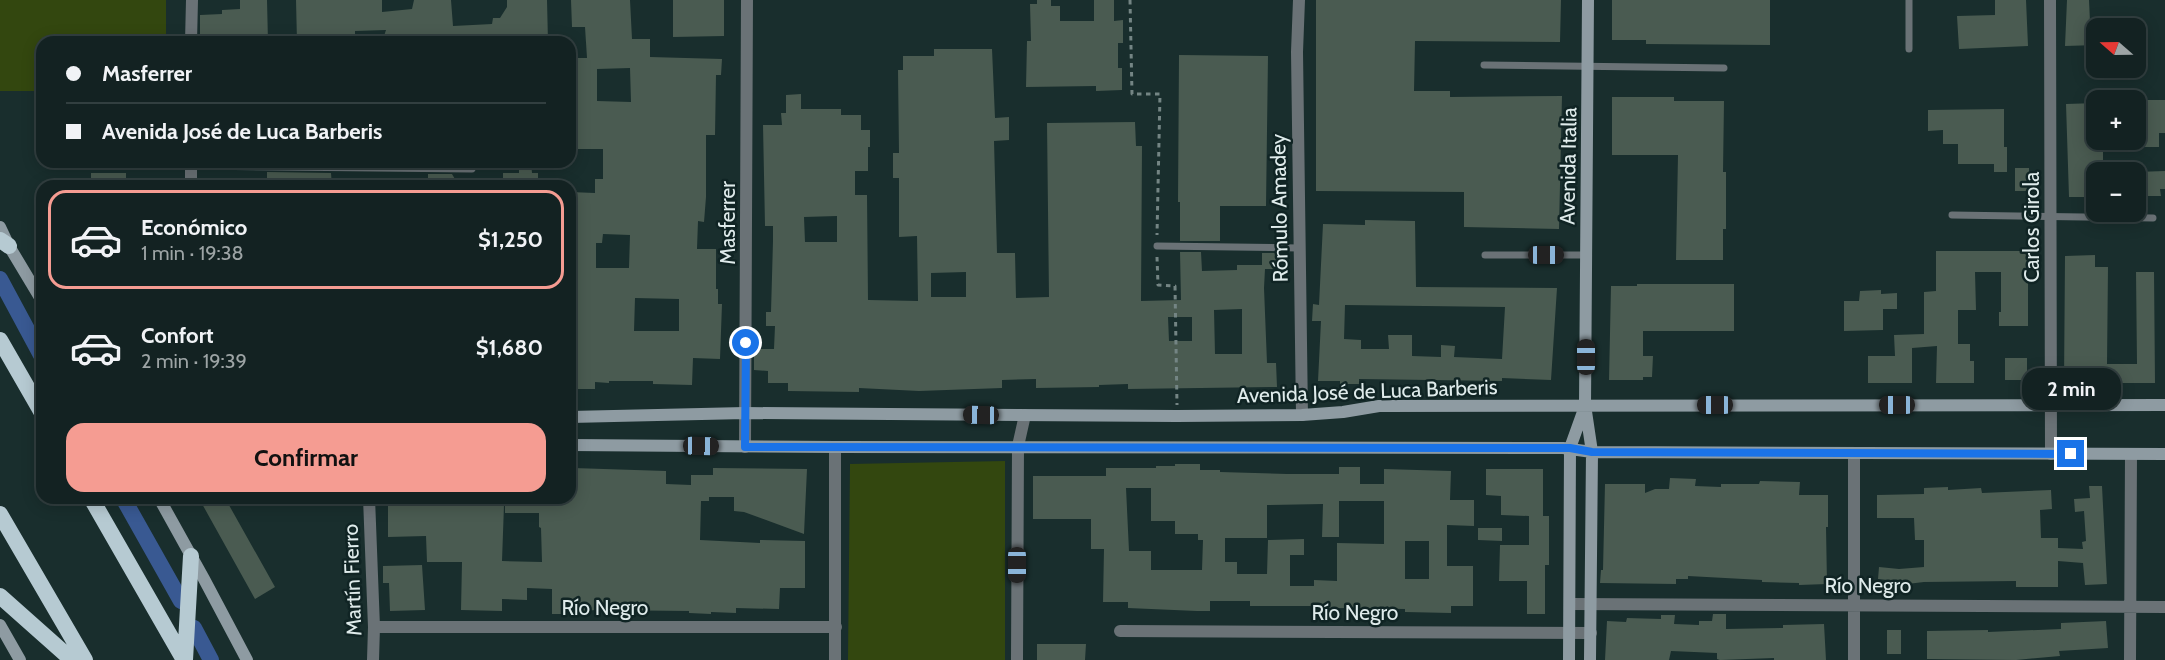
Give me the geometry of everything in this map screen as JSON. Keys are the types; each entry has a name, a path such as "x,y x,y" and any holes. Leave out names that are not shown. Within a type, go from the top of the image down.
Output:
{"highway":[{"path":"0,340 36,403"},
{"path":"94,504 185,660"},
{"path":"0,514 85,660"},
{"path":"185,660 191,556"},
{"path":"0,596 72,660"}],"main road":[{"name":"Avenida Italia","path":"1588,0 1586,405 1592,452 1590,660"},
{"path":"0,227 4,243 36,292"},
{"name":"Avenida Italia","path":"1569,660 1570,448 1586,405"},
{"name":"Avenida José de Luca Barberis","path":"576,417 745,413 1302,415 1379,406 2165,405"},
{"path":"576,445 1570,448 1592,452 2165,454"},
{"path":"162,504 247,660"},
{"path":"0,625 20,660"}],"street":[{"path":"192,0 192,36"},
{"name":"Masferrer","path":"745,447 747,0"},
{"name":"Rómulo Amadey","path":"1299,0 1297,52 1302,415"},
{"name":"Carlos Girola","path":"2050,0 2051,454"},
{"path":"1017,660 1018,446 1024,415"},
{"path":"835,447 835,660"},
{"path":"1854,453 1854,660"},
{"path":"2130,660 2131,454"},
{"name":"Martín Fierro","path":"369,504 373,660"},
{"name":"Río Negro","path":"1570,604 2165,607"},
{"name":"Río Negro","path":"374,627 836,627"},
{"name":"Río Negro","path":"1120,631 1591,633"}],"lane":[{"path":"1909,0 1910,49"},
{"path":"1484,65 1724,69"},
{"path":"416,168 472,169"},
{"path":"1952,215 2153,219"},
{"path":"1157,246 1299,248"},
{"path":"1485,255 1586,255"}],"path":[{"path":"1130,0 1132,94 1160,94 1158,285 1175,286 1177,416"}],"green space":[{"path":"0,0 166,0 166,36 36,36 36,91 0,91"},
{"path":"1005,461 1005,660 848,660 850,464"}],"building":[{"path":"240,0 267,0 268,36 200,36 200,15 222,14 222,10 240,9"},
{"path":"296,0 382,0 382,12 412,9 414,0 451,0 453,26 492,24 493,18 500,18 507,7 507,0 547,0 548,36 384,36 386,30 355,31 355,36 297,36"},
{"path":"571,0 630,0 632,39 650,39 650,57 722,59 721,75 716,75 715,135 706,135 706,197 704,222 698,221 697,249 716,249 716,289 718,289 718,304 722,304 720,359 693,358 692,385 653,384 653,381 609,381 609,383 595,382 595,389 576,389 576,192 595,193 595,179 603,179 603,149 576,149 576,58 587,58 585,27 572,27","holes":["630,68 631,102 597,101 597,69","603,234 630,235 629,268 596,268 596,243 602,243","635,298 679,299 679,331 634,331"]},
{"path":"673,0 724,0 724,36 673,37"},
{"path":"1037,0 1051,0 1051,6 1060,6 1060,21 1094,21 1094,0 1114,0 1114,21 1123,20 1123,43 1118,43 1118,68 1122,68 1122,90 1096,91 1096,86 1026,87 1027,41 1031,41 1030,4 1037,4"},
{"path":"1316,0 1561,0 1560,42 1415,41 1414,91 1450,91 1450,97 1562,96 1559,229 1464,227 1464,192 1316,191"},
{"path":"1612,0 1770,0 1770,45 1646,44 1646,40 1612,40"},
{"path":"1995,0 2026,0 2028,46 1959,49 1957,16 1995,15"},
{"path":"2067,0 2089,0 2090,18 2086,18 2086,45 2065,46"},
{"path":"934,49 992,49 995,118 1009,117 1009,140 994,141 997,253 1015,253 1016,298 1049,297 1047,123 1135,122 1136,146 1142,146 1141,301 1181,300 1180,252 1201,252 1202,271 1237,270 1237,265 1262,265 1262,253 1276,253 1276,269 1265,269 1264,288 1267,363 1276,363 1277,387 1128,389 1128,384 1036,388 1036,379 1002,380 1002,388 919,391 859,388 859,392 788,391 788,383 768,383 768,371 754,370 754,349 774,349 775,326 766,326 766,312 771,312 773,226 765,226 763,125 782,125 781,113 786,113 786,95 801,94 801,109 841,109 841,115 861,115 861,130 870,130 870,147 868,147 868,171 855,171 855,195 867,195 868,300 918,301 917,236 899,237 899,178 893,178 893,153 899,153 898,70 903,70 903,56 934,56","holes":["837,216 837,242 805,242 804,217","966,272 966,297 931,297 931,273","1242,309 1242,354 1215,354 1214,310","1168,317 1192,317 1192,341 1169,341"]},
{"path":"1179,55 1268,56 1266,206 1220,206 1220,241 1180,241"},
{"path":"1612,97 1674,97 1674,101 1724,101 1723,172 1726,172 1726,229 1723,229 1723,260 1676,260 1678,155 1612,155"},
{"path":"2146,100 2165,100 2165,133 2159,133 2159,147 2146,147"},
{"path":"2086,103 2086,150 2103,150 2103,162 2086,162 2086,197 2069,197 2066,104"},
{"path":"2004,109 2004,147 2007,147 2007,172 1994,172 1994,164 1958,164 1958,144 1943,144 1943,130 1928,131 1928,110"},
{"path":"519,168 532,168 532,173 538,173 538,180 503,180 503,173 519,173"},
{"path":"2015,168 2029,168 2029,191 2015,191"},
{"path":"2165,171 2165,189 2160,189 2161,196 2146,196 2146,172"},
{"path":"267,172 331,173 332,180 267,180"},
{"path":"91,173 126,173 126,180 91,180"},
{"path":"428,174 452,174 456,180 428,180"},
{"path":"1365,220 1415,221 1416,287 1557,288 1551,380 1359,379 1359,384 1318,381 1321,321 1312,321 1313,304 1319,305 1323,224 1365,225","holes":["1345,305 1505,307 1502,359 1454,357 1455,346 1441,345 1441,357 1412,356 1412,335 1388,335 1389,349 1361,349 1361,340 1344,339"]},
{"path":"1936,251 2028,251 2028,326 1999,326 2001,272 1975,272 1976,310 1958,310 1958,344 1970,344 1970,361 1974,361 1974,383 1936,383 1937,346 1912,348 1912,383 1868,383 1868,356 1895,356 1894,335 1924,334 1924,292 1936,291"},
{"path":"2095,255 2095,267 2108,267 2107,364 2137,364 2136,272 2154,272 2155,383 2064,383 2065,256"},
{"path":"1637,284 1734,284 1734,331 1643,331 1643,356 1653,356 1652,377 1643,377 1643,380 1609,380 1611,286 1637,286"},
{"path":"1881,290 1881,294 1897,293 1897,309 1883,309 1883,330 1844,331 1844,301 1859,301 1860,291"},
{"path":"2005,358 2027,358 2027,380 2005,380"},
{"path":"1175,464 1200,464 1200,470 1287,474 1339,474 1339,467 1360,467 1360,484 1384,484 1384,469 1451,471 1450,500 1474,500 1474,526 1447,525 1447,566 1473,566 1473,606 1451,606 1451,613 1405,612 1405,609 1336,608 1336,612 1314,612 1314,606 1250,606 1250,601 1210,601 1210,611 1197,611 1128,608 1128,602 1103,602 1104,549 1091,549 1091,519 1033,519 1033,476 1106,476 1106,468 1175,466","holes":["1126,488 1151,488 1151,521 1175,521 1175,534 1198,534 1198,540 1203,540 1202,570 1151,570 1151,551 1129,551","1339,501 1384,501 1384,544 1337,543 1337,581 1314,580 1314,586 1290,586 1290,555 1304,555 1304,539 1268,540 1267,574 1237,574 1237,562 1225,562 1225,538 1267,538 1267,505 1323,504 1322,537 1339,537","1405,541 1429,541 1429,579 1405,579"]},
{"path":"576,468 666,471 666,484 691,485 691,475 713,475 713,468 807,469 804,534 744,512 734,511 734,497 709,497 709,501 701,501 700,540 760,543 760,540 805,541 805,588 780,588 779,609 736,608 736,613 596,610 583,611 583,614 552,614 552,589 527,588 527,600 502,599 502,611 461,610 462,562 427,562 426,536 388,537 388,504 504,505 502,561 542,562 539,513 505,513 505,504 576,504"},
{"path":"1486,469 1543,469 1543,516 1549,516 1549,565 1545,565 1545,614 1527,614 1527,581 1499,581 1500,545 1529,545 1529,516 1501,515 1501,496 1486,495"},
{"path":"1670,478 1696,479 1695,486 1721,487 1721,484 1759,484 1760,481 1800,482 1799,495 1828,495 1827,584 1799,585 1799,583 1762,582 1762,580 1688,576 1688,579 1676,579 1676,584 1600,583 1601,570 1603,570 1605,484 1645,484 1645,493 1655,489 1669,489"},
{"path":"2089,486 2102,486 2107,584 2085,585 2083,563 2058,561 2058,587 2016,587 2016,581 1907,584 1906,582 1878,579 1879,567 1899,569 1924,567 1924,540 1915,540 1914,518 1877,518 1877,495 1924,494 1924,488 1948,487 1948,490 1981,488 1982,493 2051,490 2052,509 2040,510 2041,538 2058,538 2058,548 2083,549 2082,542 2086,541 2084,511 2075,512 2074,499 2090,498"},
{"path":"202,504 228,504 275,587 255,599"},
{"path":"1478,528 1502,528 1502,541 1478,540"},
{"path":"422,565 425,610 390,611 389,583 383,583 383,566"},
{"path":"1713,614 1726,614 1726,629 1783,628 1783,625 1824,624 1826,660 1774,660 1774,658 1720,660 1717,659 1717,653 1671,651 1669,660 1605,660 1607,621 1626,622 1627,618 1661,619 1661,615 1675,615 1674,624 1699,625 1699,621 1712,621"},
{"path":"2106,621 2108,648 2059,651 2060,656 2016,660 1927,659 1927,631 1988,630 1988,632 2061,629 2061,623"},
{"path":"1887,630 1901,630 1901,654 1887,654"},
{"path":"1037,644 1086,644 1085,660 1037,660"}],"waterway":[{"path":"0,279 36,346"},
{"path":"126,504 181,601"},
{"path":"194,628 211,660"}],"route":[{"path":"746,343 745,447 1570,448 1592,452 2071,454"}]}
